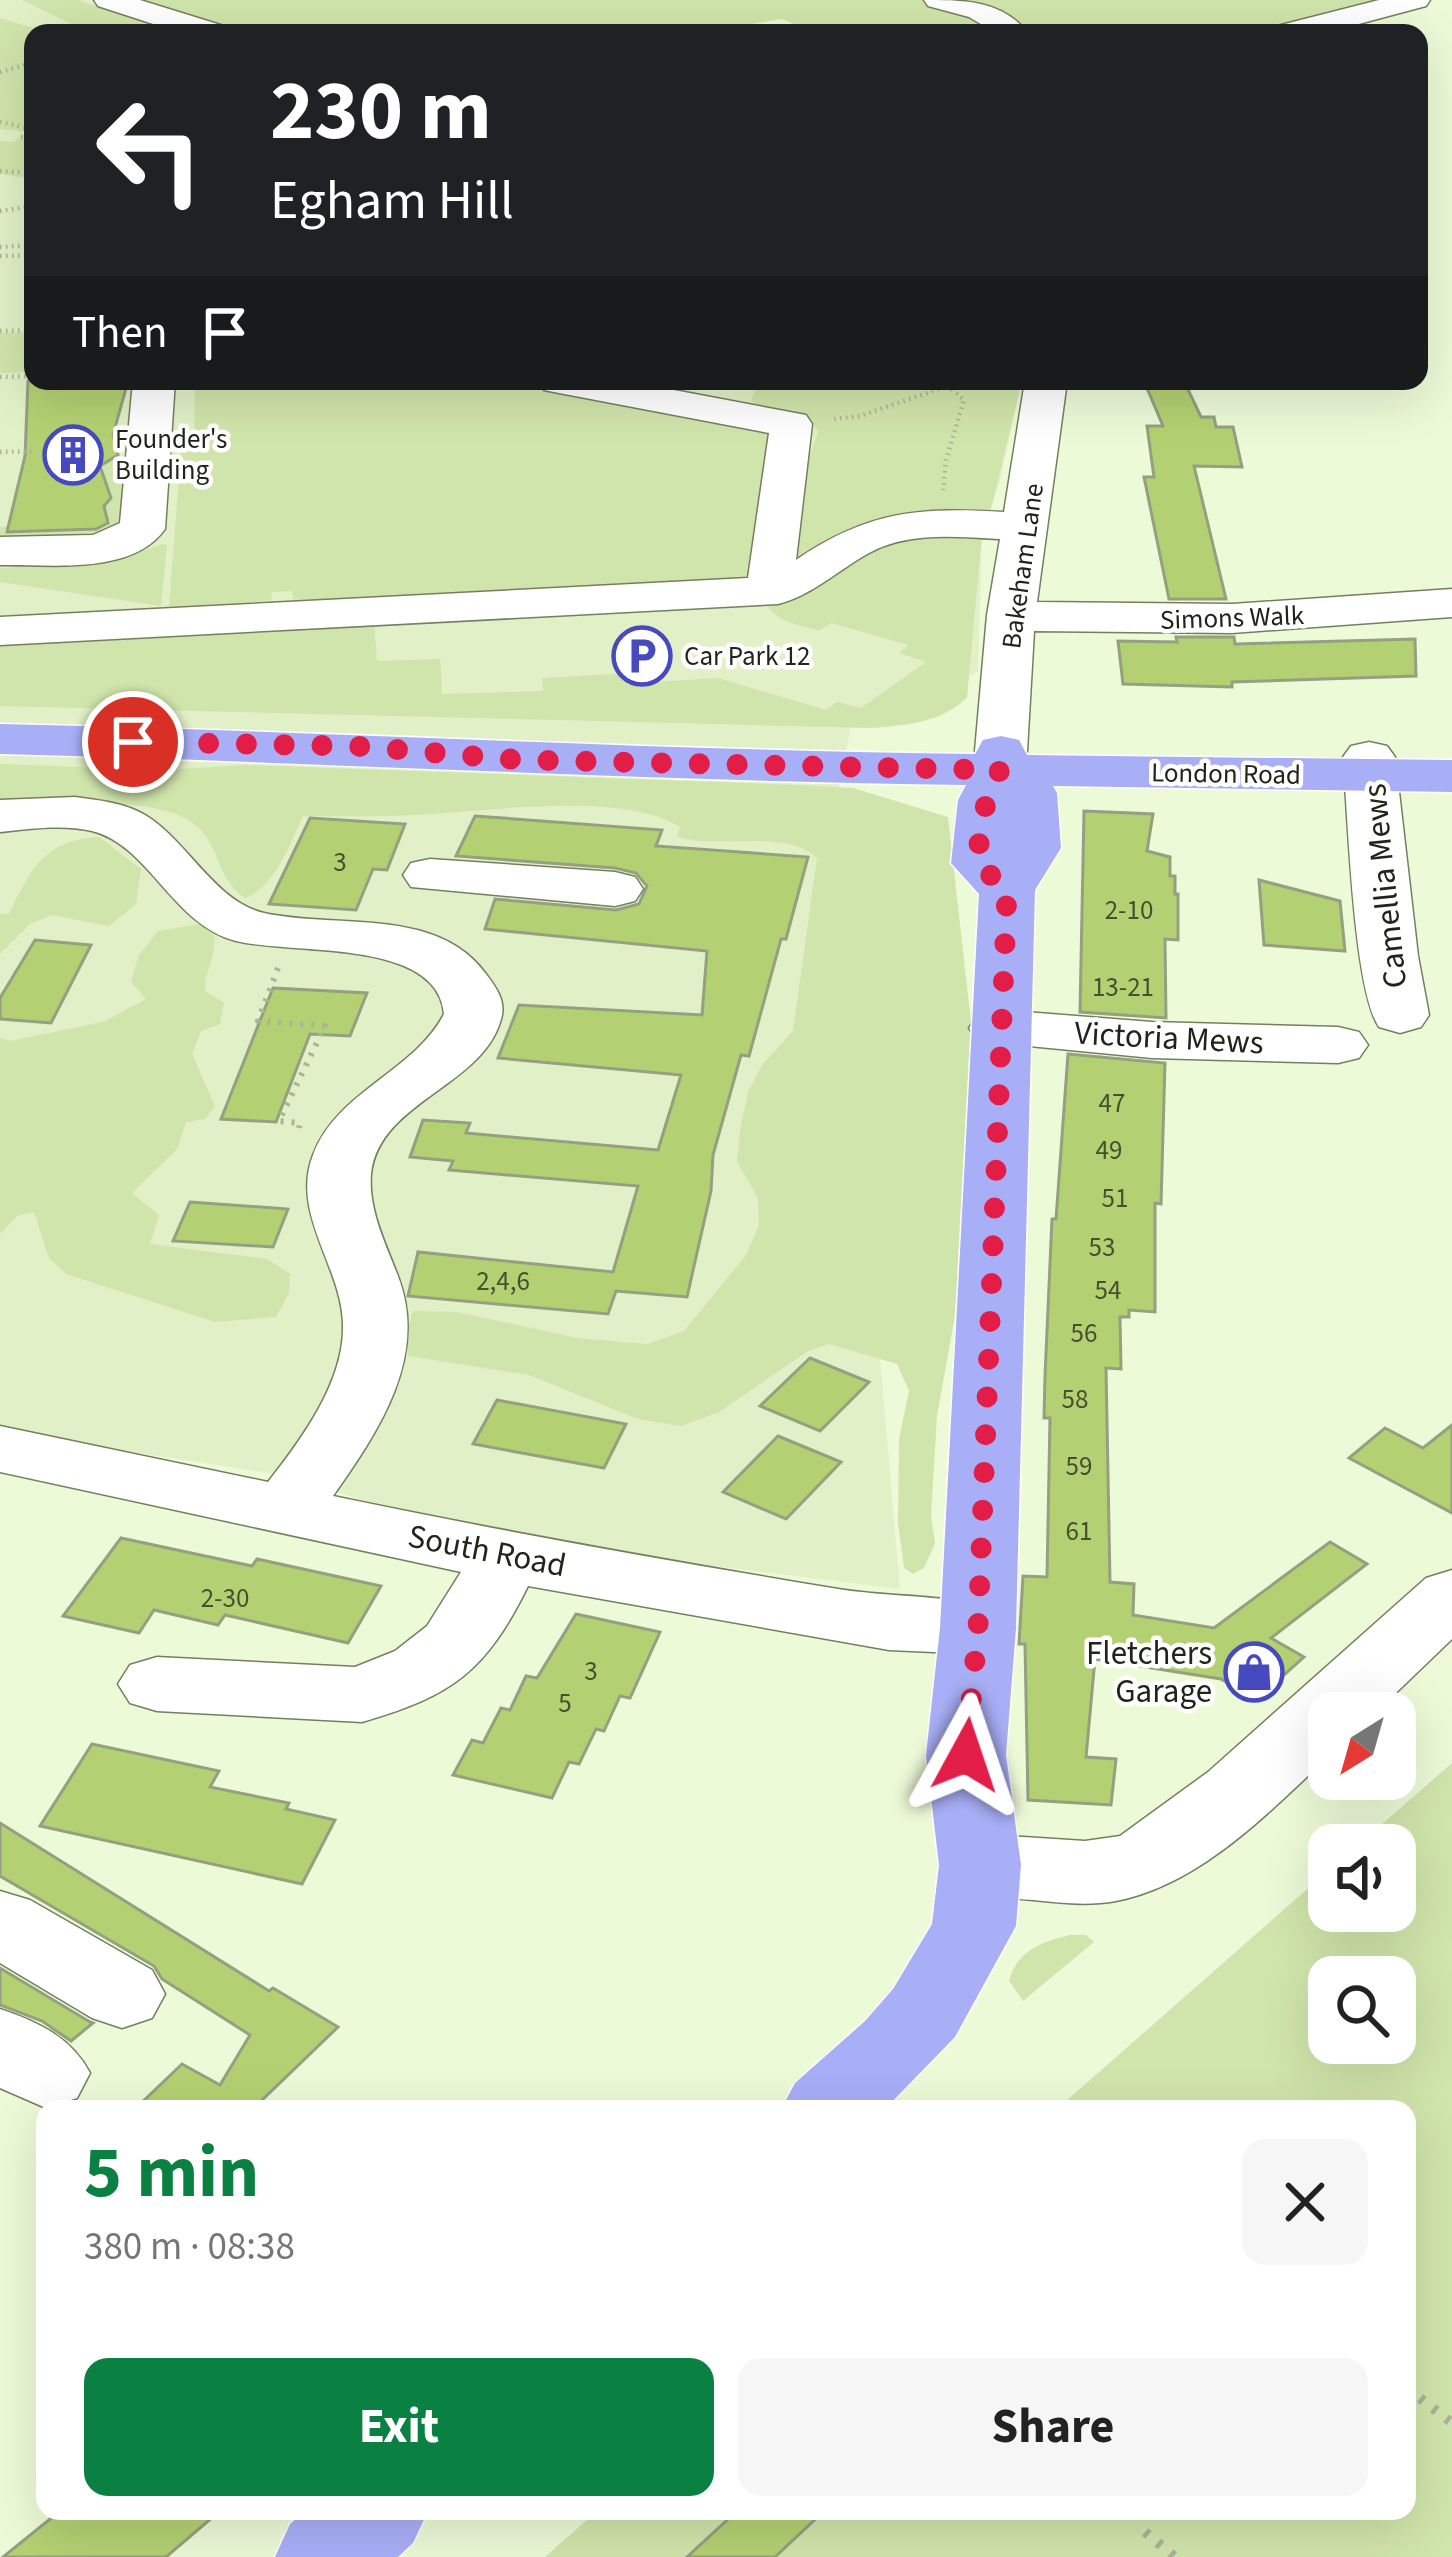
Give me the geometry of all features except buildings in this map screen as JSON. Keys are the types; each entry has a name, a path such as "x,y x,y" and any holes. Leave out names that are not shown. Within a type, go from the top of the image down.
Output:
{"main road":[{"name":"London Road","path":"0,739 355,746 545,761 1000,760 1371,766 1452,776"},
{"name":"London Road","path":"1371,766 1452,758"},
{"path":"836,2100 896,2046 924,2013 974,1926 980,1864 966,1755 978,1628 1007,890 977,863 984,800 1000,760"},
{"path":"326,2557 368,2520"}],"street":[{"path":"109,0 185,24"},
{"path":"938,0 1005,24"},
{"path":"1322,24 1411,0"},
{"path":"0,551 111,545 142,530 153,390"},
{"path":"608,390 791,424 770,584"},
{"name":"Bakeham Lane","path":"1000,760 1011,615 1045,390"},
{"path":"0,631 749,593 794,583 853,544 909,525 1027,530"},
{"path":"776,532 853,544"},
{"name":"Simons Walk","path":"1011,615 1184,620 1344,614 1452,603"},
{"name":"Camellia Mews","path":"1371,766 1389,956 1400,1015"},
{"path":"0,816 85,815 117,822 220,914 246,926 360,938 409,949 448,965 470,992 474,1015 460,1043 375,1107 346,1146 338,1190 378,1327 365,1376 346,1414 314,1475 285,1510"},
{"path":"360,938 438,855 615,889"},
{"name":"Victoria Mews","path":"1000,1028 1152,1040 1338,1045"},
{"name":"South Road","path":"0,1448 506,1557 889,1624 978,1628"},
{"path":"157,1684 361,1713 454,1645 476,1616 506,1557"},
{"path":"980,1864 1116,1871 1150,1861 1241,1787 1452,1596"},
{"path":"0,1923 122,1994"}],"path":[{"path":"860,416 929,390"},
{"path":"0,452 32,451"},
{"path":"290,932 258,1021 325,1026 279,1121 301,1123 292,1145"},
{"path":"1416,2395 1452,2423"},
{"path":"1145,2532 1175,2557"}],"shaded area":[{"path":"0,0 92,0 162,24 24,24 24,390 1020,390 1000,480 982,534 978,672 851,726 833,817 900,1589 501,1540 274,1474 0,1431"},
{"path":"22,0 78,0 151,24 71,24"},
{"path":"115,0 1379,0 1296,24 793,24 782,19 752,24 192,24"},
{"path":"0,18 24,25 24,132 0,129"},
{"path":"24,134 24,178 0,174 0,141 14,142"},
{"path":"24,332 24,372 0,373 0,333"},
{"path":"195,390 592,390 773,428 760,588 358,603 293,599 292,591 272,592 271,600 185,609 169,606 181,452 194,450"},
{"path":"1020,390 989,517 937,516 787,578 787,522 818,432 810,418 764,411 751,401 755,391"},
{"path":"103,460 120,460 120,465 131,469 127,520 107,535 0,540 0,527 17,525 16,530 28,533 107,526 106,509 100,509"},
{"path":"982,534 967,698 946,713 910,724 872,728 0,706 0,640 374,622 377,661 440,659 442,694 543,691 542,678 634,673 636,683 718,678 826,710 837,702 861,708 926,662 899,653 908,645 831,623 819,631 788,621 774,614 765,601 891,536"},
{"path":"167,545 161,606 0,582 0,568 110,562"},
{"path":"0,764 162,770 244,765 853,788 948,817 978,1085 954,1321 937,1416 931,1515 935,1543 924,1568 913,1574 904,1568 898,1523 899,1439 909,1391 897,1364 829,1344 808,1351 719,1412 681,1426 638,1419 529,1375 408,1356 406,1335 413,1311 457,1312 577,1338 647,1344 684,1331 746,1255 759,1225 758,1198 737,1162 740,1131 748,1092 762,1065 793,1031 817,858 788,844 677,837 680,827 654,816 588,806 303,816 273,875 245,898 230,883 207,838 183,817 134,805 0,808"},
{"path":"99,837 141,869 136,904 109,926 52,915 30,924 0,954 0,914 9,914 41,861 64,844"},
{"path":"200,924 214,936 205,991 224,1003 220,1024 201,1031 192,1054 215,1106 205,1119 186,1122 177,1149 132,1193 159,1215 150,1244 267,1259 290,1274 289,1293 276,1317 215,1322 66,1274 49,1258 34,1212 17,1216 0,1234 0,1038 10,1041 103,1022 146,999 131,982 139,955 158,931"},
{"path":"1452,1763 1452,2557 545,2557 587,2520 1416,2520 1416,2100 1067,2100 1308,1888 1308,1932 1416,1932 1416,1824 1382,1824 1410,1800 1416,1800 1416,1794"},
{"path":"1086,1935 1094,1942 1023,2001 1009,1981 1018,1962 1041,1944"}],"place":[{"name":"Founder's Building","path":"73,455"},
{"name":"Car Park 12","path":"642,656"},
{"name":"Fletchers Garage","path":"1254,1672"}],"route":[{"path":"133,742 355,746 521,760 1000,770 984,800 978,830 977,863 1007,890 978,1628 966,1755"}]}
